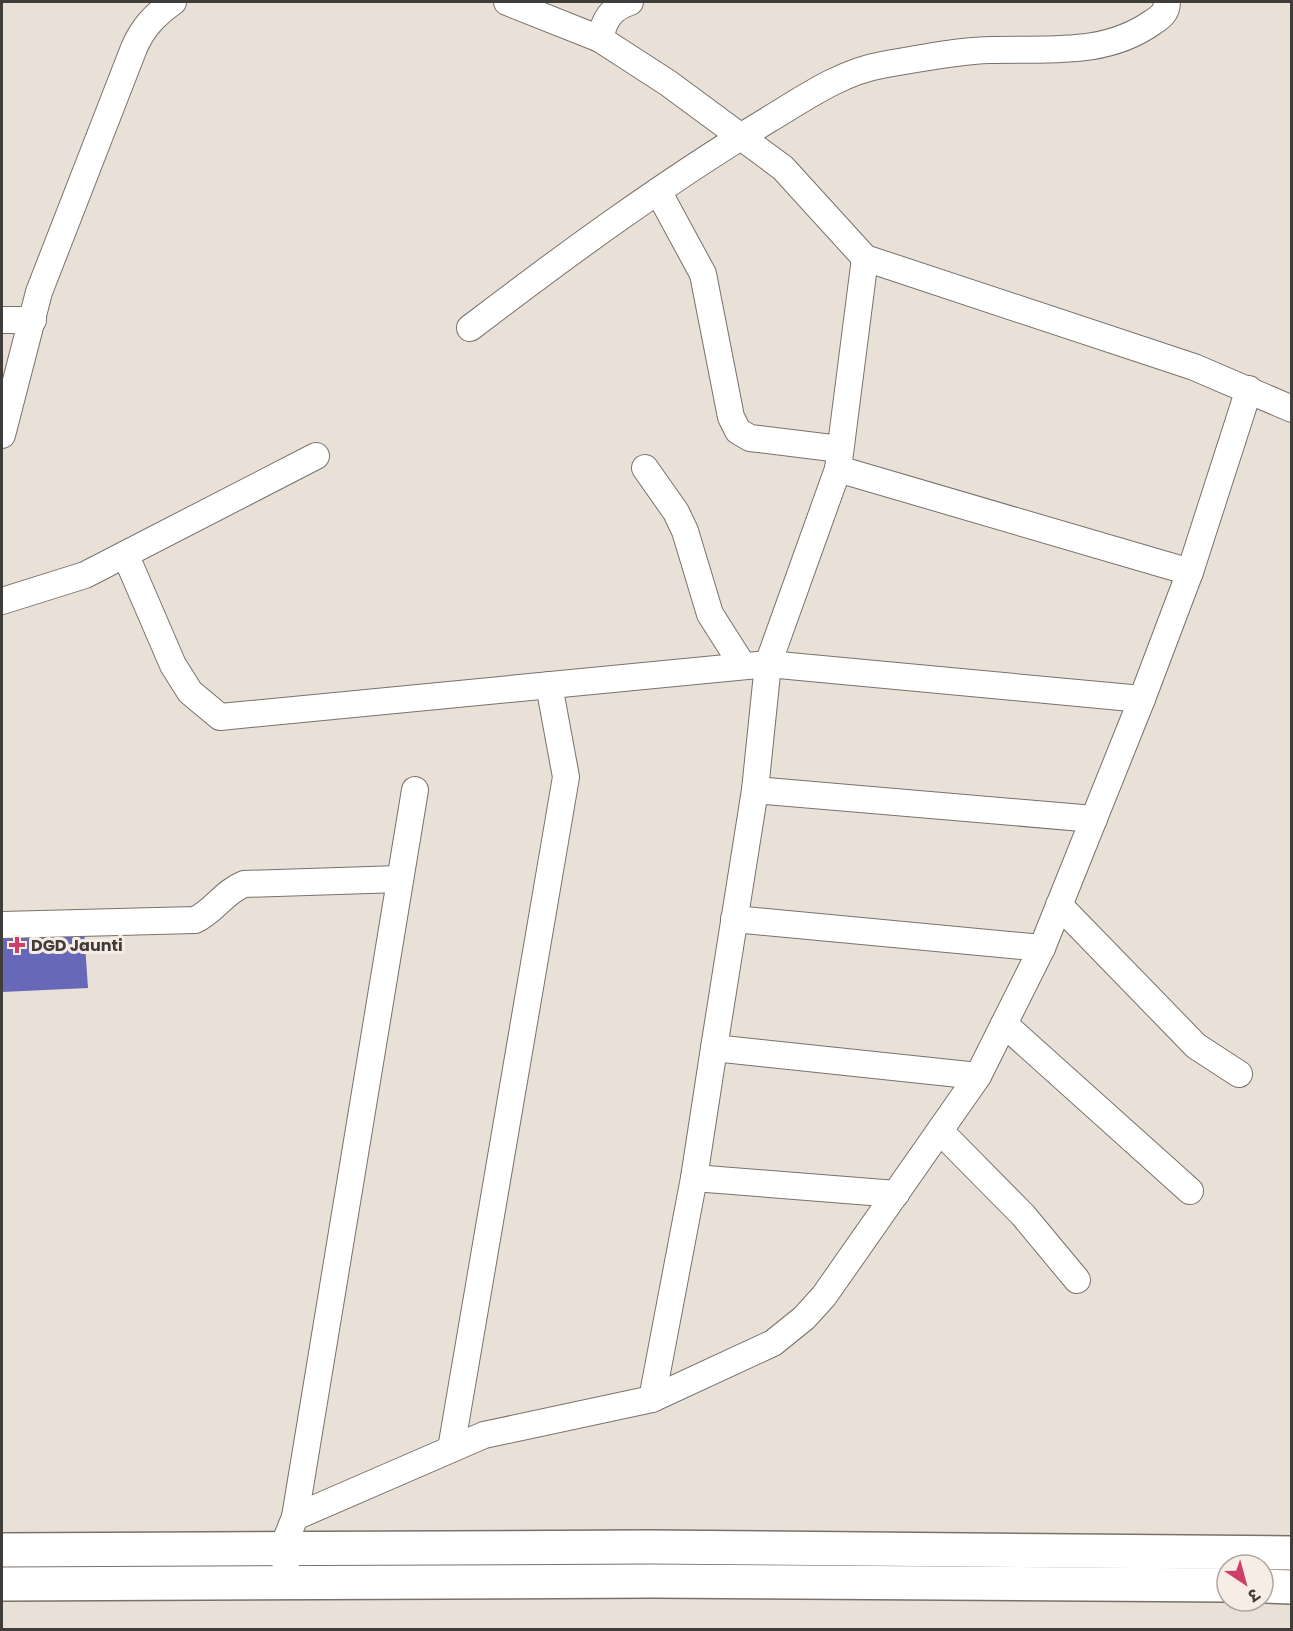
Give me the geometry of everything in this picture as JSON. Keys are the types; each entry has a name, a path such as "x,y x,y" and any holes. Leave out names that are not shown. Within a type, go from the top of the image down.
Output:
{"main road":[{"path":"2,1550 289,1532 1292,1553"},
{"path":"1117,1550 1124,1584"},
{"path":"2,1584 288,1581 1215,1585"},
{"path":"1275,1586 1292,1587"}],"street":[{"path":"2,435 39,292 134,48 142,31 154,16 173,2"},
{"path":"507,2 605,19 668,83 783,168 865,258 1183,363 1292,409"},
{"path":"605,19 621,4 630,2"},
{"path":"470,328 590,237 658,191 742,136 855,72 879,65 989,50 1047,51 1085,48 1139,32 1162,16 1167,8 1167,2"},
{"path":"658,191 703,274 731,417 738,431 750,438 839,459 1190,572"},
{"path":"652,1399 694,1178 755,790 755,665 839,459 865,258"},
{"path":"2,320 33,321"},
{"path":"289,1532 451,1449 484,1435 652,1399 773,1343 804,1318 824,1296 978,1076 1042,948 1142,699 1190,572 1249,389"},
{"path":"2,602 85,575 126,556 316,456"},
{"path":"645,468 676,512 685,531 710,614 755,665"},
{"path":"126,556 174,665 190,692 220,717 755,665 1142,699"},
{"path":"451,1449 566,777 549,685"},
{"path":"288,1581 289,1532 415,790"},
{"path":"755,790 1094,819"},
{"path":"2,925 195,920 213,910 228,892 244,884 400,879"},
{"path":"1059,905 1196,1046 1239,1074"},
{"path":"734,919 1042,948"},
{"path":"1004,1024 1190,1191"},
{"path":"714,1048 978,1076"},
{"path":"940,1131 1023,1215 1077,1280"},
{"path":"694,1178 896,1194"}],"building":[{"path":"84,930 88,988 2,992 2,933"}],"place":[{"name":"DGD Jaunti","path":"17,945"}]}
